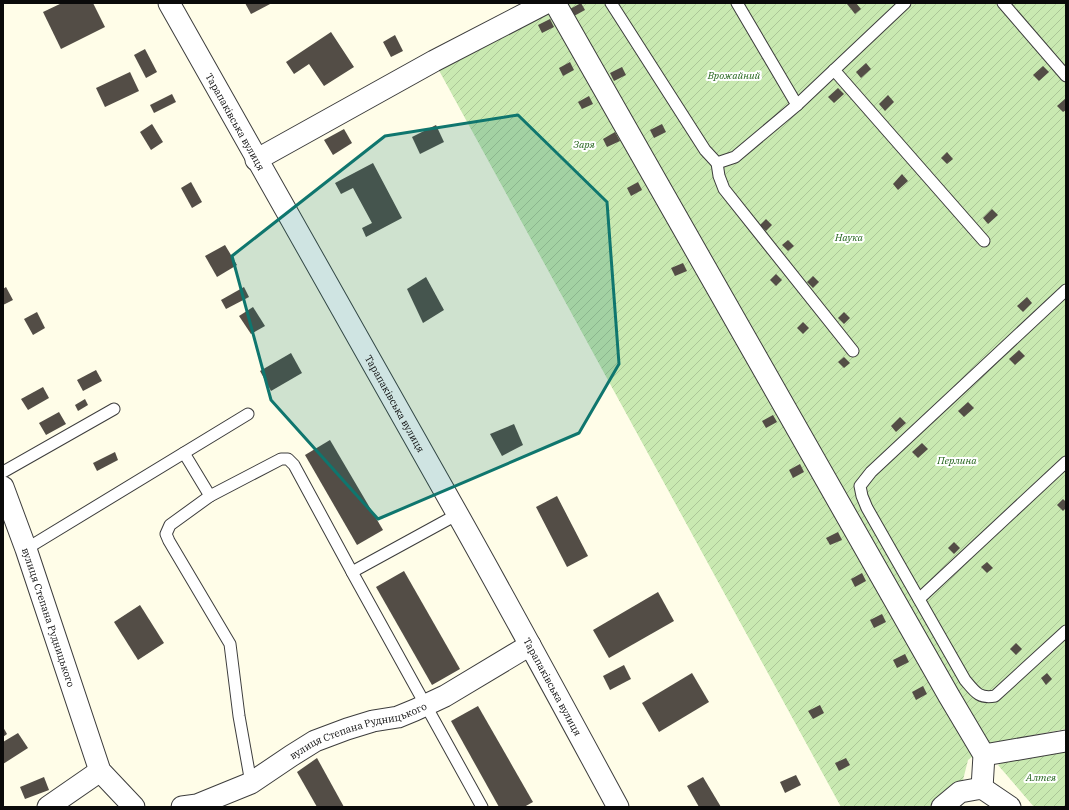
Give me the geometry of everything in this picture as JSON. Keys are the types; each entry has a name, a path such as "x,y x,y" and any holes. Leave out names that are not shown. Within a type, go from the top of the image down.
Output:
{"street":[{"name":"Тарапаківська вулиця","path":"169,3 256,160 458,514 618,807"},
{"path":"256,160 434,61 546,3"},
{"path":"555,3 984,756 982,788"},
{"name":"вулиця Степана Рудницького","path":"3,487 26,549 100,771 134,807"},
{"name":"вулиця Степана Рудницького","path":"182,807 197,805 251,783 316,741 373,721 398,717 425,706 445,696 530,645"},
{"path":"984,756 1066,741"},
{"path":"48,807 100,771"},
{"path":"942,807 960,792 982,788 1010,807"}],"lane":[{"path":"611,3 705,150 717,163 718,176 724,189 853,351"},
{"path":"737,3 797,105"},
{"path":"717,163 736,157 797,105 905,3"},
{"path":"1003,3 1066,76"},
{"path":"834,70 984,241"},
{"path":"1066,290 871,472 860,486 867,508 965,680 977,694 987,698 995,696 1066,631"},
{"path":"3,472 114,409"},
{"path":"26,549 248,414"},
{"path":"184,453 210,496"},
{"path":"251,783 239,716 230,644 166,534 170,525 210,496 281,459 288,459 294,465 425,706 482,807"},
{"path":"919,599 1066,462"},
{"path":"352,572 458,514"}],"highlighted area":[{"path":"518,115 607,202 619,364 579,433 378,519 271,400 232,256 385,136"}],"green space":[{"path":"556,3 1066,3 1066,729 991,743 968,760 960,792 942,807 841,807 436,65"},
{"name":"Алтея","path":"1066,748 1066,807 1034,807 998,765 1010,758"}],"building":[{"path":"62,3 93,3 105,27 61,49 43,12"},
{"path":"245,3 272,3 251,14"},
{"path":"581,3 585,10 574,16 570,9"},
{"path":"856,3 861,9 855,14 847,4"},
{"path":"550,19 554,27 542,33 538,25"},
{"path":"331,32 354,67 324,86 309,64 294,74 286,62"},
{"path":"395,35 403,51 391,57 383,42"},
{"path":"145,49 157,72 146,78 134,55"},
{"path":"570,62 574,70 563,76 559,68"},
{"path":"866,63 871,69 861,78 856,72"},
{"path":"1043,66 1049,72 1039,81 1033,75"},
{"path":"622,67 626,75 614,81 610,73"},
{"path":"130,72 139,91 105,107 96,88"},
{"path":"838,88 844,94 834,103 828,97"},
{"path":"172,94 176,102 154,113 150,105"},
{"path":"888,95 894,102 885,111 879,104"},
{"path":"589,96 593,104 582,109 578,102"},
{"path":"1066,98 1066,110 1063,112 1057,106"},
{"path":"152,124 163,142 151,150 140,132"},
{"path":"662,124 666,132 654,138 650,130"},
{"path":"436,125 444,142 420,154 412,137"},
{"path":"344,129 352,143 333,155 324,140"},
{"path":"615,132 620,141 607,147 603,139"},
{"path":"947,152 953,159 947,164 941,158"},
{"path":"373,163 402,218 366,237 362,228 372,223 353,188 341,194 335,183"},
{"path":"902,174 908,181 898,190 893,184"},
{"path":"191,182 202,202 192,208 181,188"},
{"path":"638,182 642,190 631,196 627,188"},
{"path":"992,209 998,215 988,224 983,218"},
{"path":"766,219 772,225 766,231 760,225"},
{"path":"788,240 794,246 788,251 782,245"},
{"path":"225,245 237,265 217,277 205,256"},
{"path":"683,263 687,271 675,276 671,268"},
{"path":"776,274 782,280 776,286 770,280"},
{"path":"813,276 819,282 813,288 807,282"},
{"path":"426,277 444,310 423,323 407,289"},
{"path":"6,287 13,300 3,305 3,289"},
{"path":"244,287 249,297 226,309 221,300"},
{"path":"1027,297 1032,303 1023,312 1017,306"},
{"path":"253,307 265,326 251,334 239,316"},
{"path":"37,312 45,328 33,335 24,319"},
{"path":"844,312 850,318 844,324 838,318"},
{"path":"803,322 809,328 803,334 797,328"},
{"path":"1019,350 1025,356 1015,365 1009,359"},
{"path":"291,353 302,373 271,391 260,371"},
{"path":"844,357 850,363 844,368 838,362"},
{"path":"96,370 102,381 83,391 77,380"},
{"path":"43,387 49,398 28,410 21,399"},
{"path":"85,399 88,405 78,411 75,405"},
{"path":"968,402 974,408 964,417 958,411"},
{"path":"59,412 66,424 46,435 39,423"},
{"path":"773,415 777,422 766,428 762,421"},
{"path":"900,417 906,423 896,432 891,426"},
{"path":"514,424 523,445 502,456 490,434"},
{"path":"330,440 383,530 357,545 305,455"},
{"path":"922,443 928,449 918,458 912,452"},
{"path":"115,452 118,460 97,471 93,463"},
{"path":"800,464 804,472 793,478 789,470"},
{"path":"557,496 588,556 567,567 536,507"},
{"path":"1063,499 1066,502 1066,508 1063,511 1057,505"},
{"path":"838,532 842,540 830,545 826,538"},
{"path":"954,542 960,548 954,554 948,548"},
{"path":"987,562 993,568 987,573 981,567"},
{"path":"404,571 460,669 432,685 376,587"},
{"path":"862,573 866,581 855,587 851,579"},
{"path":"658,592 674,621 609,658 593,630"},
{"path":"140,605 164,643 138,660 114,622"},
{"path":"882,614 886,622 874,628 870,620"},
{"path":"1016,643 1022,649 1016,655 1010,649"},
{"path":"905,654 909,662 897,668 893,660"},
{"path":"624,665 631,679 610,690 603,676"},
{"path":"692,673 709,702 659,732 642,703"},
{"path":"1047,673 1052,679 1046,685 1041,678"},
{"path":"923,686 927,694 916,700 912,692"},
{"path":"820,705 824,713 813,719 808,711"},
{"path":"478,706 533,802 524,807 499,807 451,721"},
{"path":"3,727 7,734 3,737"},
{"path":"18,733 28,748 3,764 3,742"},
{"path":"317,758 344,807 317,807 297,772"},
{"path":"846,758 850,765 839,771 835,763"},
{"path":"796,775 801,785 785,793 780,782"},
{"path":"44,777 49,790 25,799 20,787"},
{"path":"703,777 721,807 699,807 687,786"}],"park label":[{"name":"Врожайний","path":"734,75"},
{"name":"Заря","path":"584,144"},
{"name":"Наука","path":"849,237"},
{"name":"Перлина","path":"957,460"}]}
